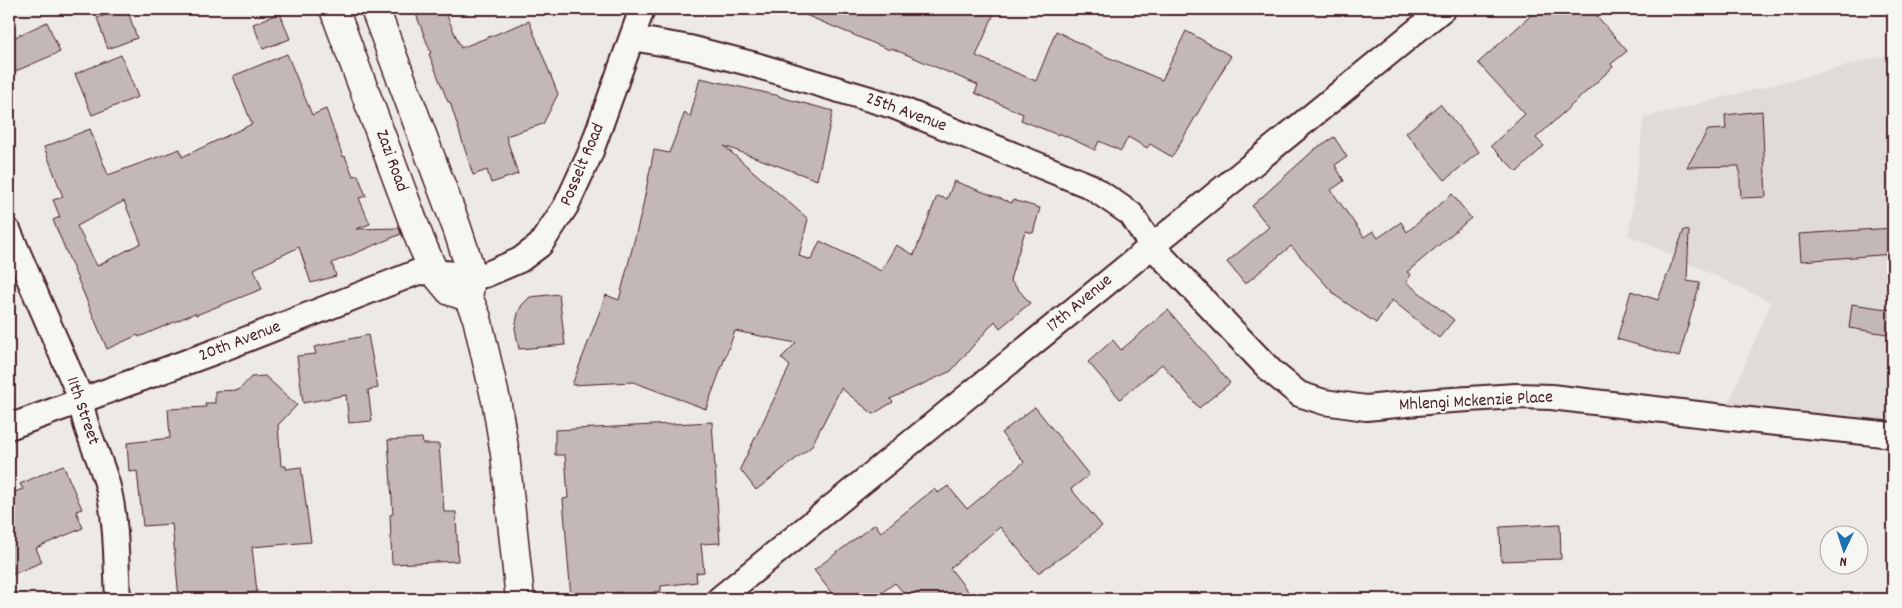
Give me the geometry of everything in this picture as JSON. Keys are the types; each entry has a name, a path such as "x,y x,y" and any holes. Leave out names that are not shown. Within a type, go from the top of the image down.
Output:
{"street":[{"name":"Zazi Road","path":"334,9 420,240 434,272 450,291 470,286"},
{"path":"375,9 457,228 497,404 505,454 520,599"},
{"name":"Posselt Road","path":"470,286 485,275 520,260 540,245 555,224 566,206 590,154 642,9"},
{"name":"17th Avenue","path":"718,599 1442,9"},
{"name":"25th Avenue","path":"632,38 690,48 752,64 893,106 1090,186 1131,214 1151,245"},
{"name":"11th Street","path":"9,232 81,399 83,416 103,467 110,492 118,599"},
{"name":"Mhlengi Mckenzie Place","path":"1151,245 1271,371 1300,394 1324,402 1366,408 1516,396 1551,397 1893,435"},
{"name":"20th Avenue","path":"9,427 81,399 214,352 418,272 434,272"}],"shaded area":[{"path":"1893,54 1893,431 1724,415 1771,302 1629,235 1644,118"}],"building":[{"path":"127,9 137,38 108,49 97,18"},
{"path":"414,9 444,9 461,48 529,21 558,94 543,124 506,136 518,174 491,183 487,170 473,175 450,102 448,102 429,54 431,53"},
{"path":"791,9 996,9 976,56 1036,81 1056,31 1105,56 1162,80 1186,31 1231,56 1172,157 1150,144 1147,148 1128,137 1121,151 1099,141 1095,150 1059,133 1058,135 1021,120 1023,114 975,93 978,85 891,48 890,50"},
{"path":"1538,9 1591,9 1627,51 1611,64 1613,67 1536,138 1544,146 1517,172 1491,146 1525,114 1478,63"},
{"path":"280,13 290,39 263,49 253,24"},
{"path":"47,22 60,52 9,74 9,40"},
{"path":"287,54 312,115 326,109 343,157 345,156 353,176 358,175 366,196 359,198 370,224 356,229 399,228 401,234 332,263 336,276 311,283 299,247 254,269 262,289 196,315 195,313 139,337 138,335 107,349 53,220 60,217 53,200 63,197 44,147 90,129 108,175 180,149 182,157 252,124 233,76","holes":["124,201 141,243 97,266 77,226"]},
{"path":"121,55 138,97 92,115 75,74"},
{"path":"700,78 780,96 833,111 817,180 724,146 808,219 799,256 811,260 820,241 881,271 896,245 914,255 937,196 947,199 954,181 1012,203 1013,200 1040,208 1033,233 1025,231 1010,280 1030,303 1000,328 995,321 951,371 890,399 893,402 873,414 841,388 811,447 756,490 740,469 790,366 781,358 796,343 735,331 706,409 633,382 572,385 606,295 619,300 642,210 654,150 669,153 685,112 690,117"},
{"path":"1440,104 1479,152 1445,180 1406,133"},
{"path":"1762,111 1766,197 1741,198 1739,166 1687,167 1708,130 1726,129 1725,115"},
{"path":"1334,137 1347,157 1335,165 1344,181 1331,190 1364,237 1373,231 1378,238 1401,222 1407,232 1452,194 1471,218 1407,272 1411,275 1406,282 1454,320 1439,338 1392,300 1376,323 1336,296 1291,246 1245,284 1227,262 1269,227 1252,206 1315,149"},
{"path":"1893,228 1893,254 1801,261 1799,234"},
{"path":"1684,230 1689,231 1687,281 1700,283 1679,357 1617,339 1631,291 1658,300"},
{"path":"559,294 565,345 519,349 515,328 522,305 530,297"},
{"path":"1852,304 1893,310 1893,335 1849,328"},
{"path":"1168,310 1230,383 1199,408 1162,364 1120,399 1088,362 1113,340 1121,350"},
{"path":"368,335 378,388 368,390 372,421 349,423 346,395 303,403 297,356 316,354 314,347"},
{"path":"265,376 297,405 278,425 281,466 286,466 286,469 301,467 311,542 252,547 257,592 179,599 172,524 143,526 137,471 129,472 127,443 170,438 168,409 206,407 205,403 215,403 215,391 239,390 251,377"},
{"path":"1035,407 1089,475 1071,489 1102,526 1075,548 1038,573 1000,527 950,568 974,599 909,599 895,583 873,599 836,599 814,570 875,524 881,532 934,489 938,493 948,486 967,509 1024,462 1001,433"},
{"path":"712,422 720,543 701,544 704,572 696,573 697,582 661,586 661,591 653,592 654,599 627,599 627,595 622,595 621,592 571,598 563,499 568,498 565,455 555,455 555,430"},
{"path":"422,438 423,444 439,444 444,512 456,512 458,561 392,564 390,515 393,514 388,440"},
{"path":"63,465 82,509 76,511 83,528 36,548 42,562 9,576 9,494 23,489 20,484"},
{"path":"1560,524 1561,559 1501,561 1500,527"}]}
